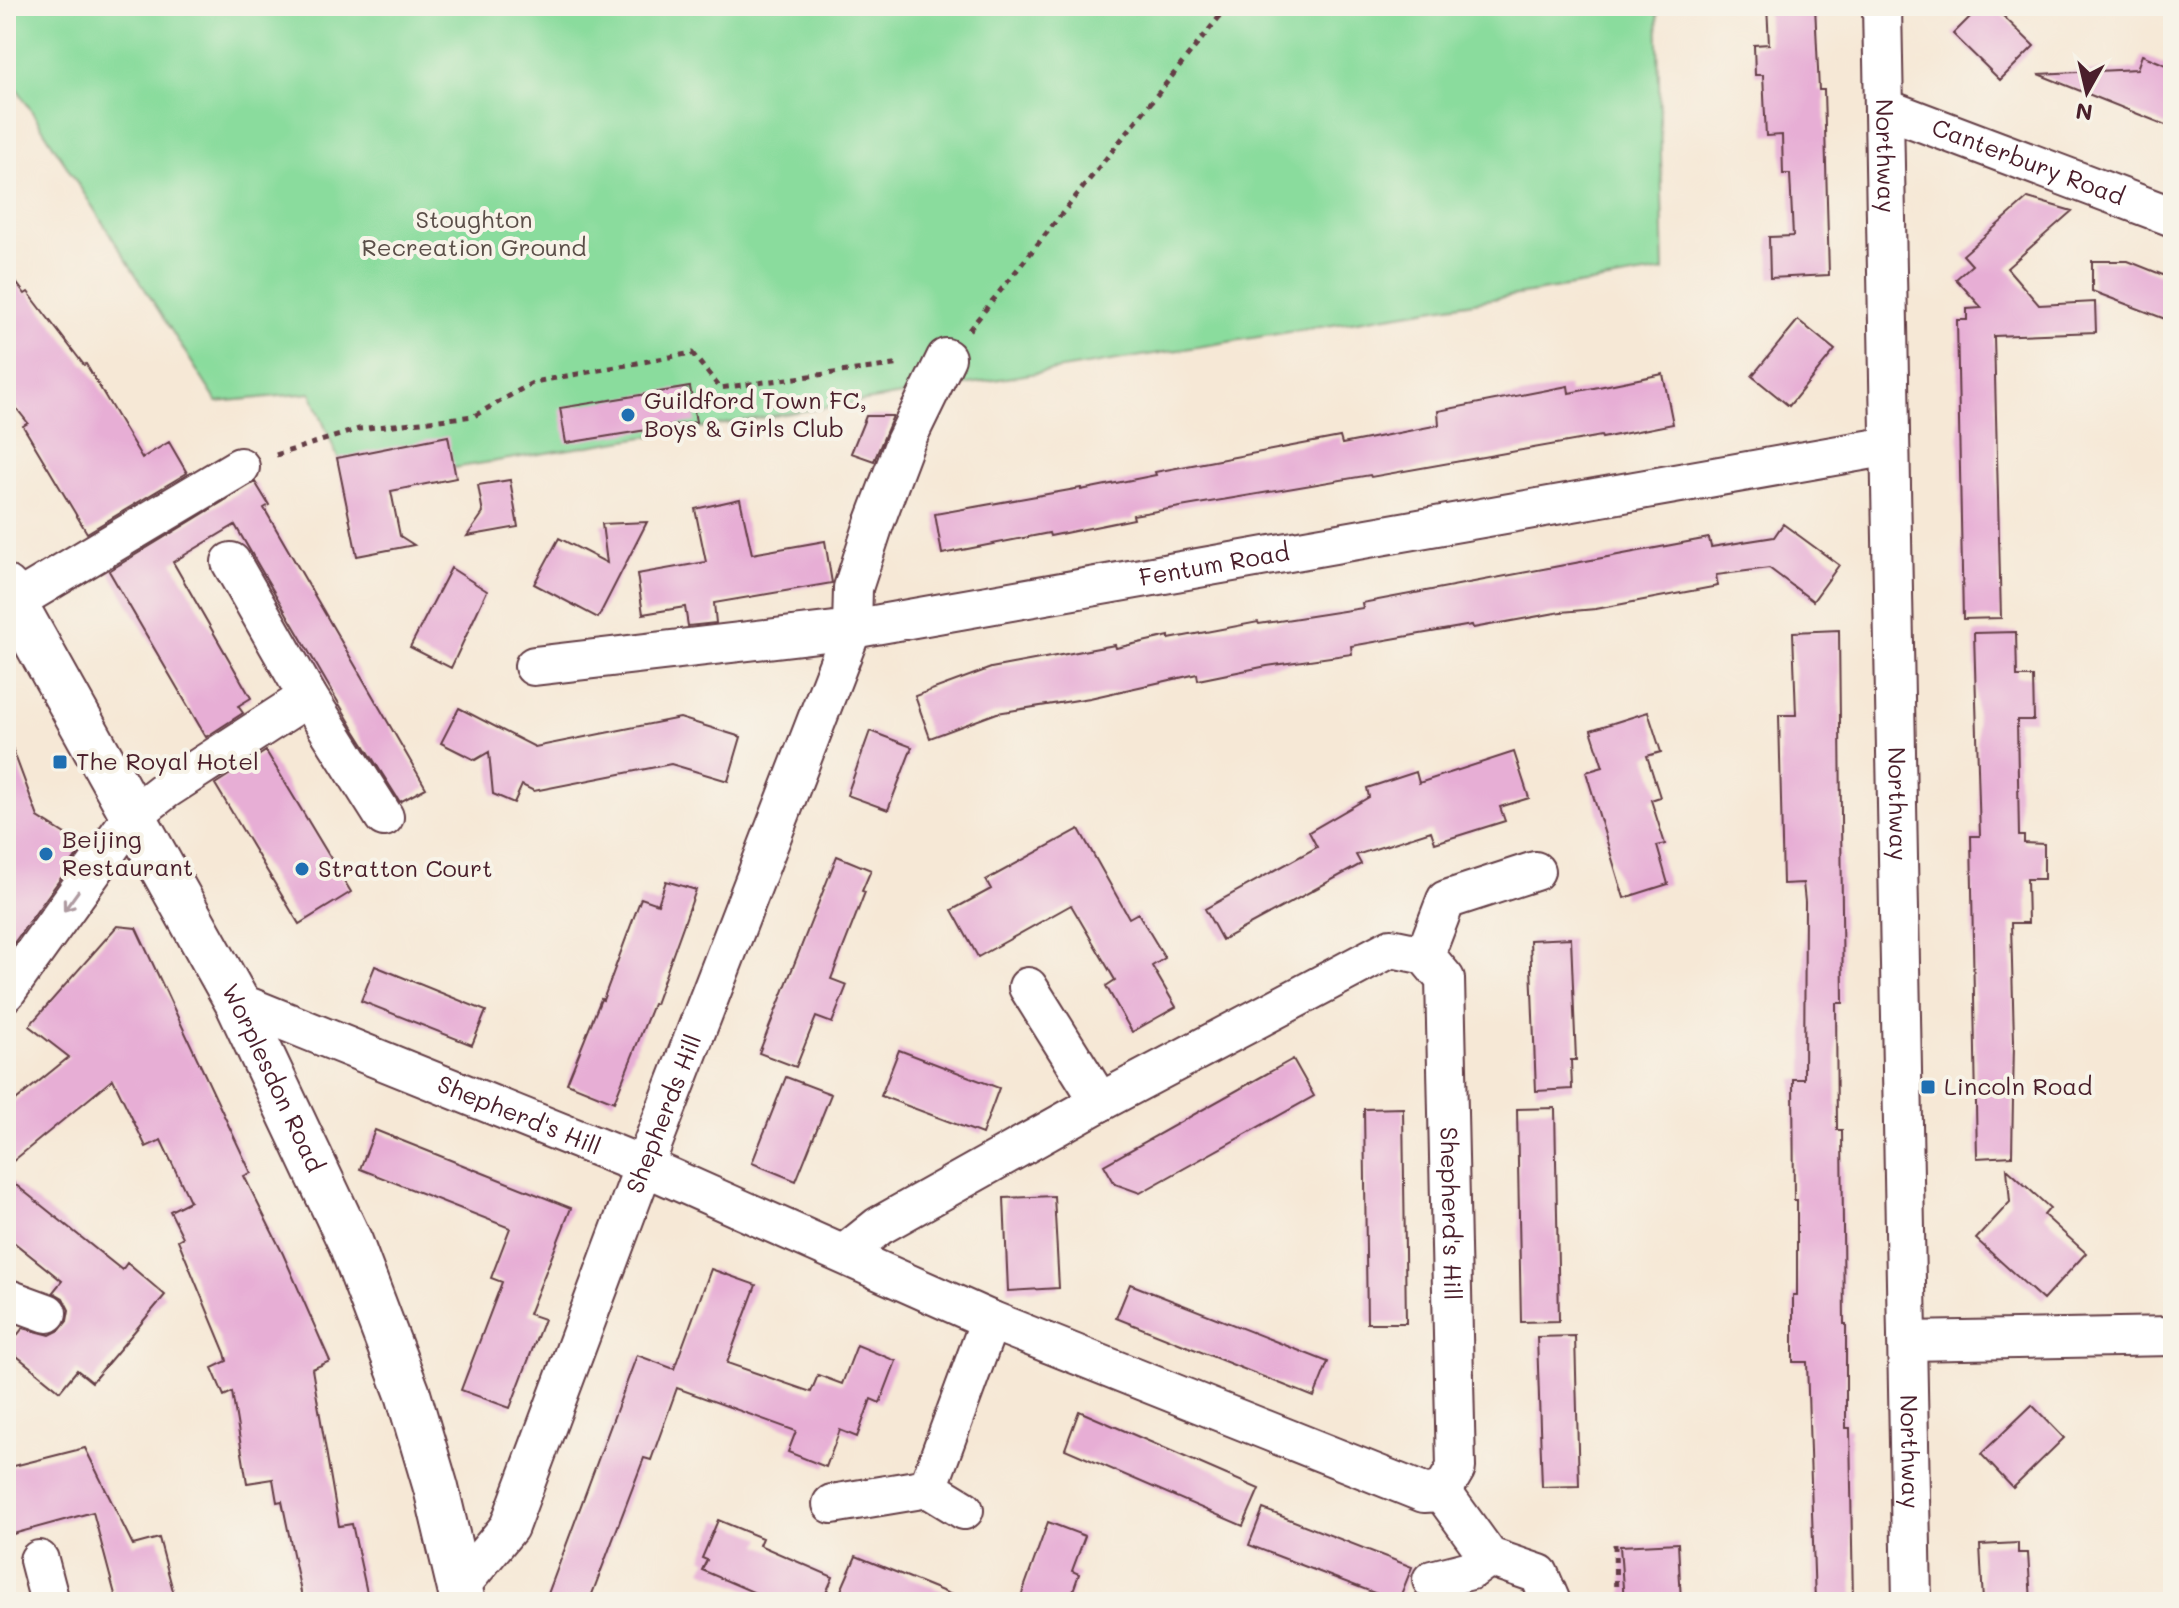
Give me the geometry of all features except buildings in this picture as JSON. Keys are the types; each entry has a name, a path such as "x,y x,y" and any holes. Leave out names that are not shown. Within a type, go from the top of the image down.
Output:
{"main road":[{"name":"Worplesdon Road","path":"10,595 237,1002 356,1257 408,1394 436,1488 462,1594"}],"street":[{"name":"Northway","path":"1882,6 1912,1602"},
{"name":"Canterbury Road","path":"1884,108 2173,217"},
{"name":"Shepherds Hill","path":"462,1594 509,1527 644,1166 852,629 853,588 874,524 905,442 946,358"},
{"name":"Fentum Road","path":"534,666 852,629 1890,446"},
{"path":"10,595 240,467"},
{"path":"231,562 308,697 384,817"},
{"path":"6,992 133,815 165,790 308,697"},
{"path":"844,1254 879,1226 1100,1102 1391,948 1425,955 1446,900 1535,871"},
{"name":"Shepherd's Hill","path":"237,1002 644,1166 990,1320 1424,1493 1442,1492 1456,1468 1445,979 1425,955"},
{"path":"1028,987 1100,1102"},
{"path":"6,1298 47,1313"},
{"path":"928,1488 990,1320"},
{"path":"1908,1341 2173,1336"},
{"path":"832,1504 928,1488 964,1510"},
{"path":"1442,1492 1489,1557 1539,1574 1551,1602"},
{"path":"1432,1580 1471,1570 1489,1557"},
{"path":"39,1560 50,1602"}],"path":[{"path":"240,467 359,429 474,416 534,382 692,353 720,388 946,358 1228,6"},
{"path":"1615,1544 1616,1602"}],"green space":[{"name":"Stoughton Recreation Ground","path":"6,6 1657,6 1664,271 349,485 311,393 217,402 6,71"}],"place":[{"name":"Guildford Town FC, Boys & Girls Club","path":"628,415"},
{"name":"The Royal Hotel","path":"60,762"},
{"name":"Beijing Restaurant","path":"46,854"},
{"name":"Stratton Court","path":"302,869"},
{"name":"Lincoln Road","path":"1928,1087"}]}
